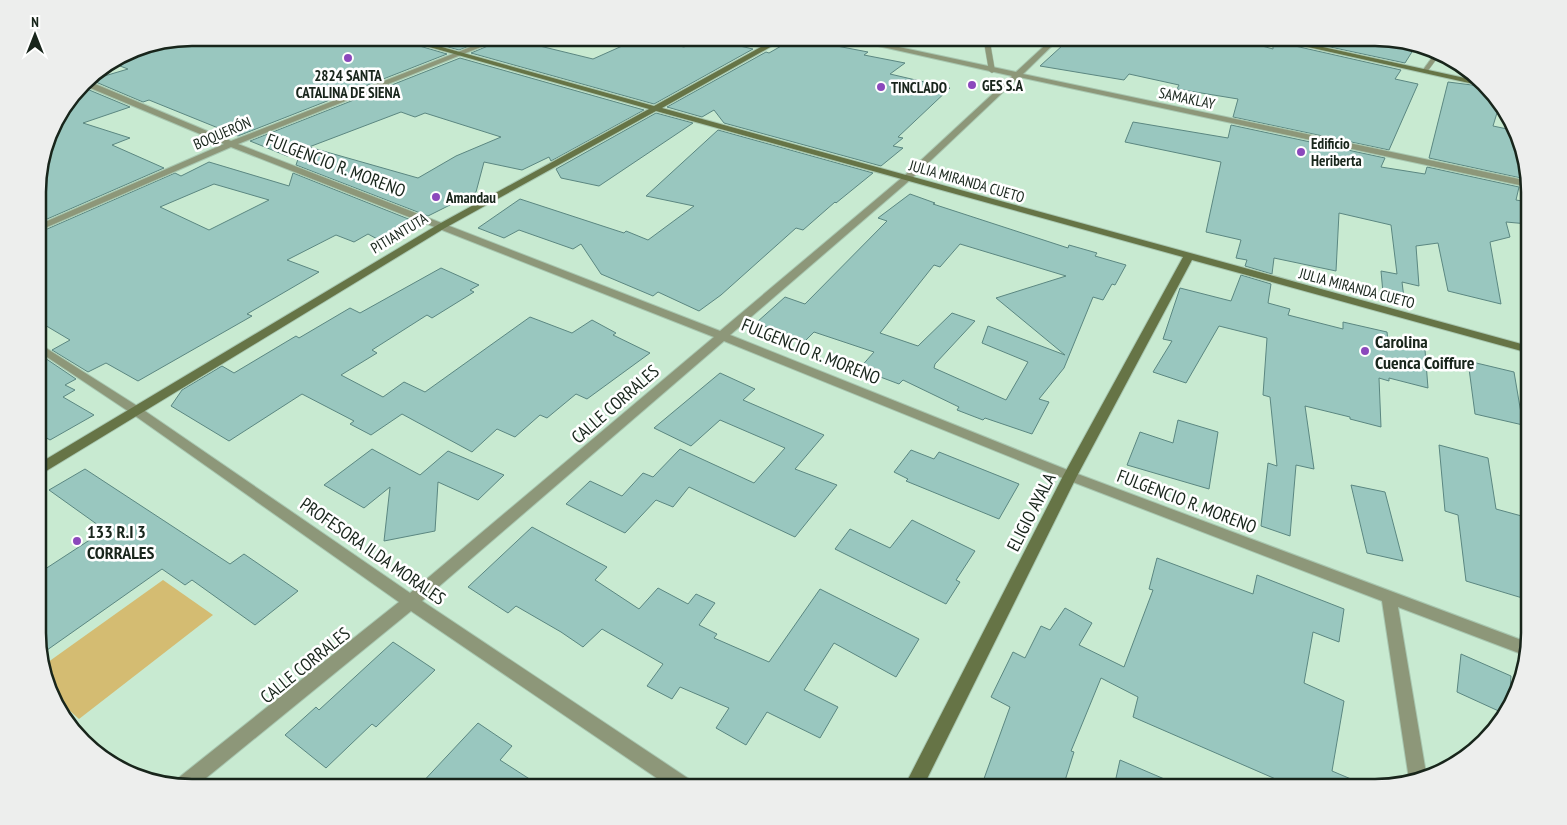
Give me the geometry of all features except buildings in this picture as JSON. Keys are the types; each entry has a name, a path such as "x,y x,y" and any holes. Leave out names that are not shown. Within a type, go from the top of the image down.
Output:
{"street":[{"name":"JULIA MIRANDA CUETO","path":"426,46 1521,348"},
{"name":"BOQUERÓN","path":"47,224 231,144 482,46"},
{"name":"PITIANTUTA","path":"46,466 442,226 770,46"},
{"name":"SAMAKLAY","path":"878,46 1520,182"},
{"name":"CALLE CORRALES","path":"192,779 411,602 907,178 1015,75 1049,46"},
{"path":"1305,46 1467,80"},
{"name":"FULGENCIO R. MORENO","path":"92,87 231,144 722,336 1070,476 1389,599 1519,647"},
{"name":"ELIGIO AYALA","path":"916,778 1070,476 1188,257"},
{"name":"PROFESORA ILDA MORALES","path":"47,352 138,412 411,602 674,779"},
{"path":"1389,599 1416,772"}],"lane":[{"path":"988,46 992,71"},
{"path":"1425,71 1433,59"}],"shaded area":[{"path":"163,580 213,615 79,719 66,706 57,688 50,661"}],"place":[{"name":"2824 SANTA CATALINA DE SIENA","path":"348,58"},
{"name":"GES S.A","path":"972,85"},
{"name":"TINCLADO","path":"881,87"},
{"name":"Edificio Heriberta","path":"1301,152"},
{"name":"Amandau","path":"436,197"},
{"name":"Carolina Cuenca Coiffure","path":"1365,351"},
{"name":"133 R.I 3 CORRALES","path":"77,541"}]}
